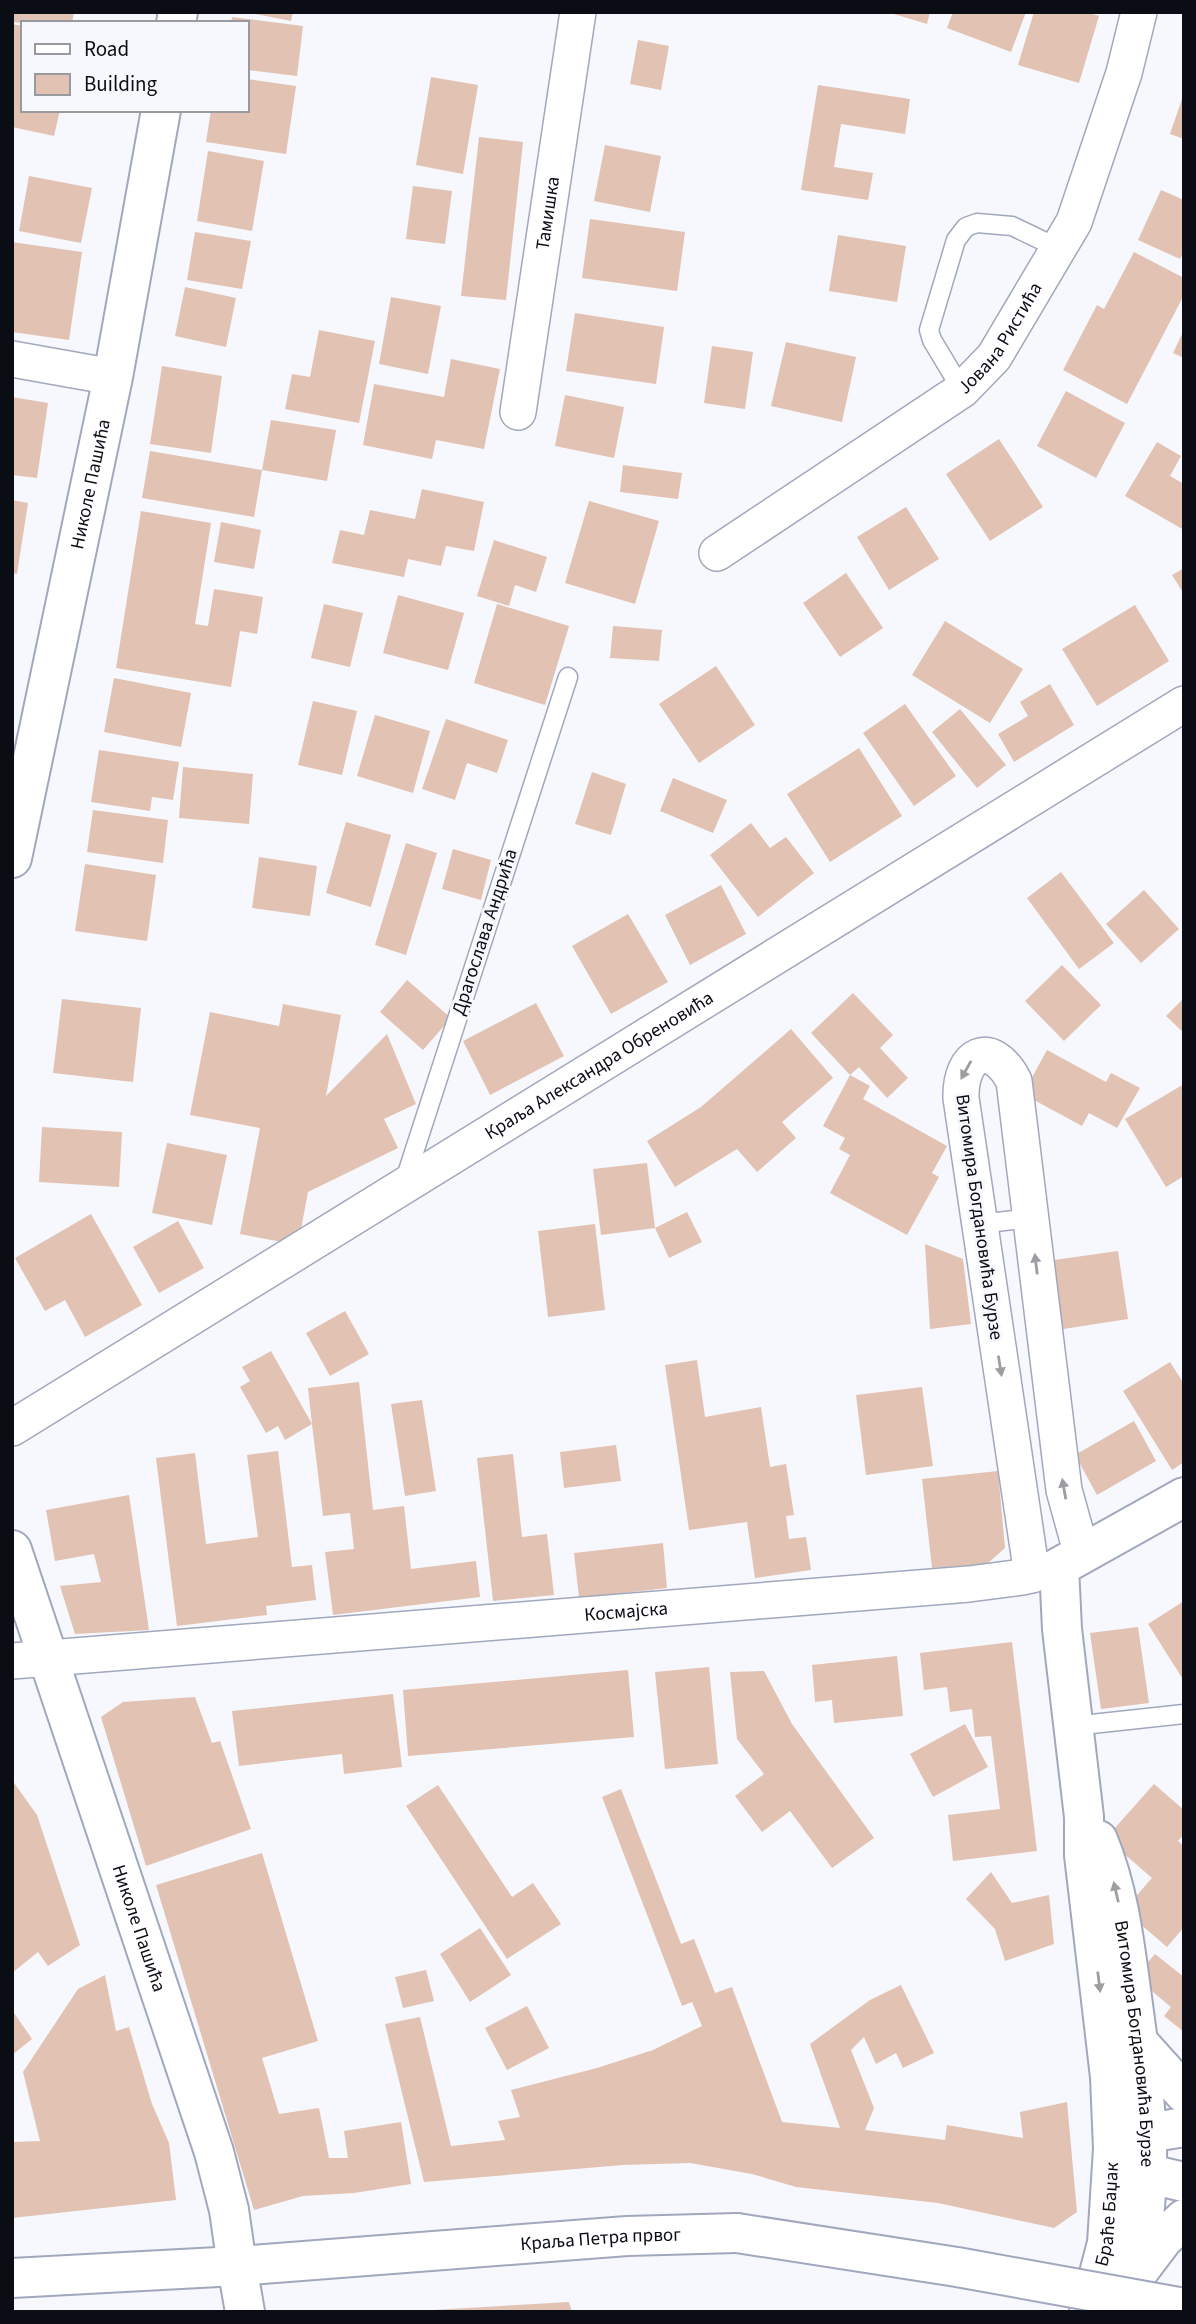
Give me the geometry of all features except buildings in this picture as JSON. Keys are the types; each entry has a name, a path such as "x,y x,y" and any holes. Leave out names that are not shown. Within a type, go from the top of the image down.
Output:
{"street":[{"name":"Тамишка","path":"517,412 578,12"},
{"name":"Јована Ристића","path":"717,553 962,390 994,357 1074,222 1100,146 1139,12"},
{"name":"Николе Пашића","path":"12,858 113,377 161,112"},
{"path":"12,359 113,377"},
{"name":"Краља Александра Обреновића","path":"12,1427 1184,704"},
{"name":"Витомира Богдановића Бурзе","path":"1058,1565 979,1224 961,1098 961,1078 974,1058 984,1055 998,1058 1014,1081 1064,1490 1058,1565 1062,1629 1084,1817 1084,1855 1110,2077 1113,2149"},
{"name":"Космајска","path":"50,1659 969,1584 1058,1565 1184,1497"},
{"name":"Николе Пашића","path":"12,1550 214,2152 229,2210 245,2312"},
{"path":"12,1661 50,1659"},
{"name":"Витомира Богдановића Бурзе","path":"1084,1817 1111,1873 1120,1910 1138,2042 1166,2130 1167,2178 1146,2219 1135,2276"},
{"path":"1138,2042 1184,2094"},
{"name":"Браће Баџак","path":"1090,2312 1107,2243 1113,2149 1166,2130"},
{"path":"1113,2149 1167,2178"},
{"name":"Браће Баџак","path":"1125,2312 1135,2276 1163,2239 1184,2219"},
{"name":"Краља Петра првог","path":"12,2278 237,2266 628,2236 737,2233 957,2267 1184,2308"}],"lane":[{"path":"962,390 932,340 929,330 956,240 966,228 977,223 1012,226 1059,248"},
{"name":"Драгослава Андрића","path":"402,1186 568,677"},
{"path":"979,1224 1031,1218"},
{"path":"1073,1726 1184,1714"}]}
